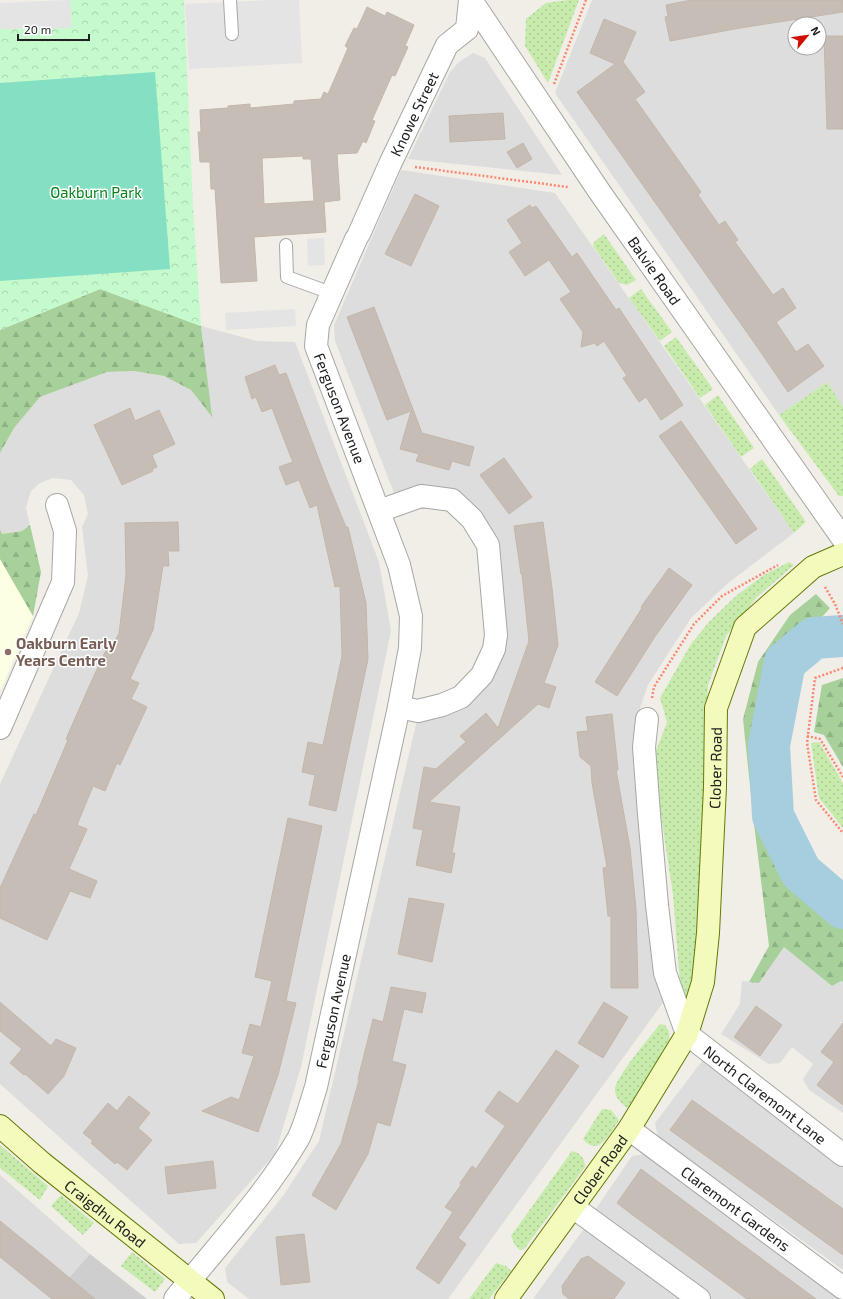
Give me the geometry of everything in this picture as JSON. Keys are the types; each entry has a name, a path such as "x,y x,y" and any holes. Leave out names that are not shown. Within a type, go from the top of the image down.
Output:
{"street":[{"name":"Balvie Road","path":"471,0 599,191 843,538"},
{"name":"Knowe Street","path":"357,237 446,45 467,29 471,0"},
{"name":"Ferguson Avenue","path":"175,1299 269,1184 299,1137 316,1087 399,707 410,648 411,616 399,565 316,346 318,325 357,237"},
{"path":"378,511 421,496 452,500 472,518 488,545 496,635 494,649 482,674 461,697 442,705 418,711 399,707"},
{"path":"0,728 63,582 64,531 57,505"},
{"name":"Clober Road","path":"506,1299 629,1129 687,1034 703,982 708,933 715,787 716,708 745,627 813,567 843,554"},
{"path":"647,719 644,748 657,905 665,973 687,1034"},
{"name":"North Claremont Lane","path":"687,1034 843,1155"},
{"name":"Craigdhu Road","path":"0,1126 42,1163 213,1299"},
{"name":"Claremont Gardens","path":"629,1129 843,1288"},
{"path":"574,1207 699,1299"}],"lane":[{"path":"230,0 232,34"},
{"path":"286,245 287,277 331,293"}],"path":[{"path":"544,110 586,0"},
{"path":"390,164 599,191"},
{"path":"647,719 654,687 694,624 722,596 781,563"},
{"path":"834,604 843,624"},
{"path":"843,668 815,678 807,736 816,800 843,832"},
{"path":"807,736 820,739 843,778"}],"shaded area":[{"path":"70,0 71,28 0,29 0,3"},
{"path":"299,0 302,63 189,69 185,4"},
{"path":"592,0 843,0 843,407 827,382 779,415 555,93"},
{"path":"473,53 485,58 562,175 408,159 450,72 459,62"},
{"path":"401,170 555,193 794,533 727,584 691,618 648,685 638,714 667,997 448,1299 249,1299 227,1282 225,1268 283,1196 319,1141 417,720 451,710 483,692 497,666 492,532 459,492 425,485 394,493 335,341 334,325"},
{"path":"324,238 325,265 308,266 307,239"},
{"path":"295,309 296,326 226,330 225,313"},
{"path":"201,326 257,341 295,342 379,562 391,631 301,1067 275,1154 196,1243 179,1244 0,1084 0,784 79,613 88,576 82,527 88,514 84,495 71,480 53,478 40,483 31,491 26,508 30,525 22,531 2,534 0,529 0,453 14,428 40,397 107,372 134,371 164,376 191,390 211,416"},
{"name":"Oakburn Early Years Centre","path":"0,559 33,616 1,689 0,689"},
{"path":"784,947 832,986 841,981 843,982 843,1113 809,1090 803,1079 813,1064 792,1047 780,1063 769,1064 721,1034 740,1004 742,981 759,982"},
{"path":"702,1061 843,1164 843,1270 658,1137 655,1123"},
{"path":"646,1154 843,1294 843,1299 709,1299 593,1213 632,1156"},
{"path":"0,1175 90,1254 50,1299 0,1299"},
{"path":"595,1222 695,1299 533,1299 583,1230"},
{"path":"90,1254 147,1299 50,1299"}],"green space":[{"name":"Oakburn Park","path":"70,0 184,0 193,208 201,326 100,289 0,330 0,29 71,28"},
{"path":"579,0 548,83 525,46 526,19 546,3"},
{"path":"155,72 170,269 0,281 0,83"},
{"path":"604,234 636,280 627,285 619,283 593,246 594,242"},
{"path":"100,289 201,326 212,417 191,390 164,376 134,371 107,372 40,397 14,428 0,453 0,330"},
{"path":"641,289 672,332 660,341 629,298"},
{"path":"676,337 713,389 700,398 664,346"},
{"path":"827,382 843,407 843,496 839,496 779,415"},
{"path":"718,395 754,448 741,457 705,405"},
{"path":"762,459 806,522 794,533 750,469"},
{"path":"30,525 41,572 33,616 0,559 0,529 2,534 22,531"},
{"path":"789,562 794,565 757,597 726,636 708,685 702,846 695,974 686,1011 682,1009 673,895 657,789 656,751 667,722 660,698 691,644 709,622 737,595 764,575"},
{"path":"816,594 830,608 813,627 778,658 761,743 770,842 807,900 843,923 843,982 841,981 832,986 784,947 759,983 749,982 769,946 743,719 758,662 790,615"},
{"path":"843,678 843,767 824,735 814,732 822,685"},
{"path":"819,742 843,783 843,828 819,798 811,743"},
{"path":"660,1024 665,1025 669,1031 670,1049 635,1103 627,1108 617,1097 615,1088 617,1082 642,1046"},
{"path":"602,1109 611,1110 619,1120 604,1142 594,1146 583,1139"},
{"path":"0,1145 48,1186 40,1200 0,1168"},
{"path":"572,1151 578,1153 582,1157 585,1167 524,1249 520,1250 515,1245 511,1236"},
{"path":"61,1195 94,1223 83,1235 51,1206"},
{"path":"132,1252 165,1279 155,1292 121,1266"},
{"path":"496,1263 506,1266 511,1271 489,1299 469,1299"}],"building":[{"path":"691,0 843,0 843,12 817,16 787,16 787,21 670,41 665,17 668,16 666,5"},
{"path":"367,7 385,16 387,12 414,25 405,46 408,47 395,76 392,75 372,120 375,121 366,143 363,141 357,153 337,154 340,200 324,202 326,232 254,237 257,281 221,283 215,189 211,189 210,162 200,162 198,132 201,132 200,110 228,108 228,106 250,104 250,108 294,104 294,101 321,99 324,92 328,94 348,48 345,46 354,28 357,29","holes":["303,156 303,159 311,159 314,201 264,204 262,158"]},
{"path":"604,19 636,32 623,62 645,92 635,99 701,192 698,195 719,225 725,221 738,240 735,242 773,295 783,288 796,308 776,322 796,352 808,344 824,366 788,392 577,92 615,64 590,53"},
{"path":"827,36 843,36 843,129 827,129 825,56 827,56"},
{"path":"503,113 505,139 450,142 449,116"},
{"path":"523,143 532,159 517,168 507,152"},
{"path":"415,194 439,206 411,266 385,254"},
{"path":"530,205 532,208 536,206 572,257 577,253 616,310 619,308 683,405 661,420 646,397 639,402 623,378 627,376 604,341 597,346 595,343 581,347 583,332 560,299 571,292 549,260 525,276 509,252 522,243 507,220"},
{"path":"374,307 422,433 474,447 469,466 452,461 449,470 416,461 419,454 400,449 411,411 387,420 347,317"},
{"path":"275,365 279,375 286,373 326,478 346,527 348,527 366,603 368,659 336,811 309,805 315,775 302,772 308,742 323,745 342,656 340,586 335,587 317,505 310,508 299,480 286,485 279,467 293,462 272,408 262,412 256,397 252,399 245,377"},
{"path":"130,408 135,421 159,410 175,444 152,455 157,467 152,469 153,471 122,485 94,425"},
{"path":"681,421 757,529 736,544 659,436"},
{"path":"504,458 532,497 509,514 480,475"},
{"path":"178,522 179,551 168,551 169,566 163,566 153,630 130,679 139,683 131,699 147,707 120,765 117,763 105,791 93,786 77,825 87,829 69,869 97,881 90,898 70,891 47,940 0,918 0,888 34,814 36,815 68,740 66,739 92,680 109,644 113,643 119,634 126,575 125,523"},
{"path":"543,522 558,645 544,683 556,687 549,708 538,704 429,802 460,807 452,853 455,853 451,873 416,865 423,830 413,828 424,767 436,769 466,742 460,736 486,713 498,728 529,641 522,574 514,526"},
{"path":"669,568 692,585 656,635 617,696 595,682 642,608 641,607"},
{"path":"612,714 618,770 616,770 630,848 636,909 638,988 611,988 611,916 608,916 603,868 607,867 592,783 591,766 580,757 577,732 588,731 586,717"},
{"path":"288,818 322,826 286,1001 296,1003 278,1075 258,1132 202,1111 231,1097 239,1100 254,1056 242,1053 250,1024 261,1027 272,981 255,977"},
{"path":"409,898 444,904 432,962 398,954"},
{"path":"391,987 426,993 422,1013 404,1009 392,1061 406,1065 390,1126 377,1122 368,1154 336,1210 312,1195 341,1144 359,1080 373,1019 383,1022"},
{"path":"0,1002 51,1046 56,1039 76,1048 64,1076 48,1094 10,1063 22,1049 0,1031"},
{"path":"604,1002 628,1017 603,1058 578,1043"},
{"path":"756,1006 782,1025 760,1056 734,1037"},
{"path":"843,1023 843,1105 817,1085 834,1062 821,1052"},
{"path":"556,1050 579,1066 458,1238 466,1244 439,1284 416,1268 453,1212 445,1207 461,1185 460,1183 472,1166 476,1169 505,1126 485,1111 499,1091 518,1104"},
{"path":"129,1096 150,1113 138,1128 152,1140 127,1170 117,1162 115,1164 91,1143 93,1141 83,1133 108,1103 117,1111"},
{"path":"692,1100 843,1209 843,1255 670,1130"},
{"path":"213,1161 216,1188 168,1194 165,1167"},
{"path":"641,1169 816,1299 747,1299 634,1216 617,1203"},
{"path":"0,1221 95,1299 52,1299 0,1257"},
{"path":"304,1234 310,1282 281,1285 276,1237"},
{"path":"588,1256 625,1283 614,1299 569,1299 563,1294 562,1286 581,1259"}],"waterway":[{"path":"843,636 814,638 785,662 769,745 773,816 801,872 843,908"}],"place":[{"name":"Oakburn Early Years Centre","path":"8,652"}]}
